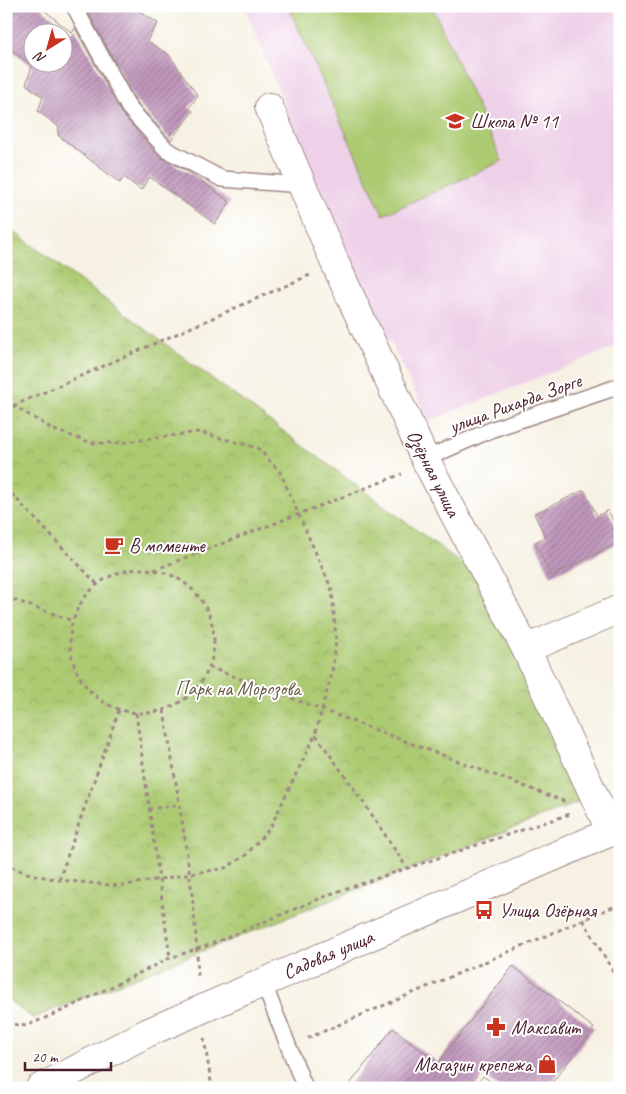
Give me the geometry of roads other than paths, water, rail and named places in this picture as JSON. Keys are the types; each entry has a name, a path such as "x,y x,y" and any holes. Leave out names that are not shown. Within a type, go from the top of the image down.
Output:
{"street":[{"name":"Озёрная улица","path":"269,107 335,263 426,462 526,649 615,830"},
{"path":"526,649 620,609"},
{"name":"Садовая улица","path":"40,1088 149,1032 615,830"}],"lane":[{"path":"74,6 129,108 167,150 222,179 302,185"},
{"name":"улица Рихарда Зорге","path":"426,462 493,429 620,386"},
{"path":"263,982 304,1088"}],"place":[{"name":"Школа № 11","path":"455,121"},
{"name":"В моменте","path":"114,545"},
{"name":"Улица Озёрная","path":"484,910"},
{"name":"Максавит","path":"496,1027"},
{"name":"Магазин крепежа","path":"547,1064"}],"park label":[{"name":"Парк на Морозова","path":"238,688"}]}
